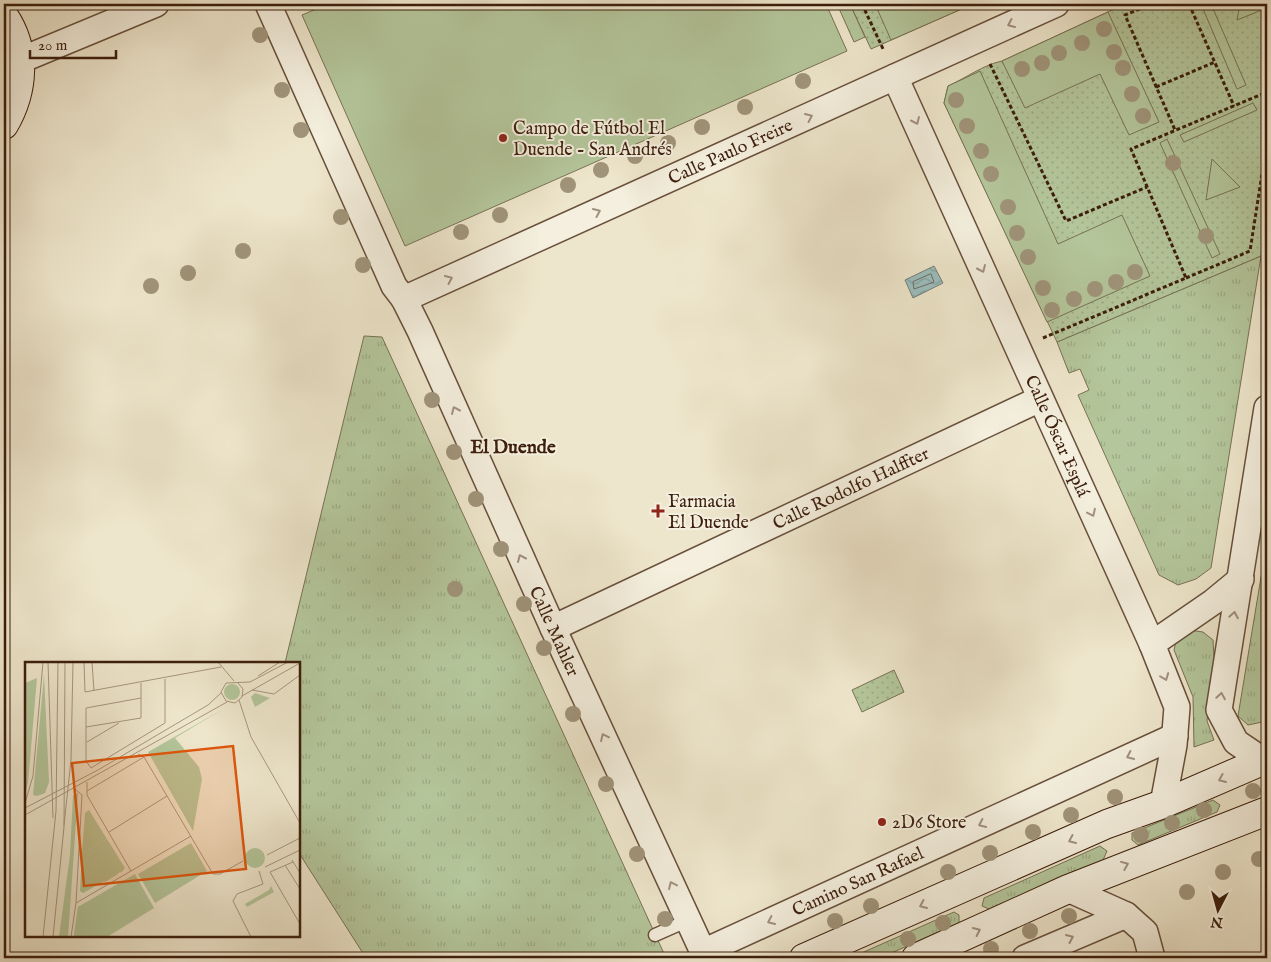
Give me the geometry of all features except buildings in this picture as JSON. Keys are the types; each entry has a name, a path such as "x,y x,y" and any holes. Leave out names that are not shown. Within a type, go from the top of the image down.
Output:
{"main road":[{"path":"4,16 12,28 21,60 20,86 13,110 4,125"},
{"path":"804,958 1107,824 1163,804 1265,760"},
{"path":"916,958 1068,889 1267,811"}],"street":[{"path":"21,60 156,4"},
{"name":"Calle Mahler","path":"268,4 394,286 404,299 552,628 707,955"},
{"name":"Calle Paulo Freire","path":"404,299 1056,4"},
{"name":"Calle Óscar Esplá","path":"895,77 1152,644 1176,707 1175,736 1163,804"},
{"name":"Calle Rodolfo Halffter","path":"552,628 1040,399"},
{"path":"1265,760 1236,742 1219,710 1267,408"},
{"path":"1152,644 1213,602 1241,579"},
{"path":"1192,616 1204,621 1216,630 1228,652"},
{"name":"Camino San Rafael","path":"707,955 1175,736"},
{"path":"1068,889 1126,914 1145,932 1152,958"},
{"path":"1025,958 1126,914"}],"lane":[{"path":"655,935 689,920"}],"path":[{"path":"862,4 884,51"},
{"path":"1152,4 1125,15 1175,130"},
{"path":"1189,4 1234,106"},
{"path":"1156,87 1214,62"},
{"path":"990,64 1066,221 1147,187"},
{"path":"1186,278 1131,149 1267,92"},
{"path":"1042,338 1250,251 1267,142"}],"green space":[{"name":"Campo de Fútbol El Duende - San Andrés","path":"328,4 826,4 847,51 405,246 302,15"},
{"path":"837,4 850,4 865,37 854,42"},
{"path":"850,4 973,4 871,49"},
{"path":"875,4 973,4 891,40"},
{"path":"1125,4 1267,4 1267,219 1261,256 1057,342 944,103 948,86 981,69"},
{"path":"1201,4 1211,4 1246,85 1237,89"},
{"path":"1240,4 1267,4 1267,8 1237,20"},
{"path":"1108,12 1159,122 1129,135 1100,74 1025,108 1002,61"},
{"path":"980,71 1058,244 1122,215 1150,276 1047,322 944,103 948,86"},
{"path":"1253,103 1257,110 1184,142 1180,135"},
{"path":"1167,139 1220,254 1212,258 1160,143"},
{"path":"1212,159 1240,187 1206,200"},
{"path":"1261,256 1211,568 1196,579 1178,585 1159,575 1078,395 1089,390 1080,369 1069,373 1057,342"},
{"path":"364,336 382,337 666,958 366,958 300,855 300,662 285,662"},
{"path":"1267,541 1267,721 1248,725 1238,716"},
{"path":"1189,630 1203,632 1213,640 1214,657 1207,721 1214,740 1194,747 1193,697 1174,650 1177,637"},
{"path":"894,670 904,692 862,712 852,690"},
{"path":"1213,800 1220,805 1217,812 1138,845 1132,840 1132,833"},
{"path":"1100,846 1107,851 1103,860 989,909 982,906 984,898"},
{"path":"954,912 959,915 959,923 880,958 856,958 857,955"}],"water":[{"path":"934,266 943,283 913,298 905,280"}],"place":[{"name":"Campo de Fútbol El Duende - San Andrés","path":"503,138"},
{"name":"Farmacia El Duende","path":"658,511"},
{"name":"2D6 Store","path":"882,822"}],"district":[{"name":"El Duende","path":"513,446"}]}
